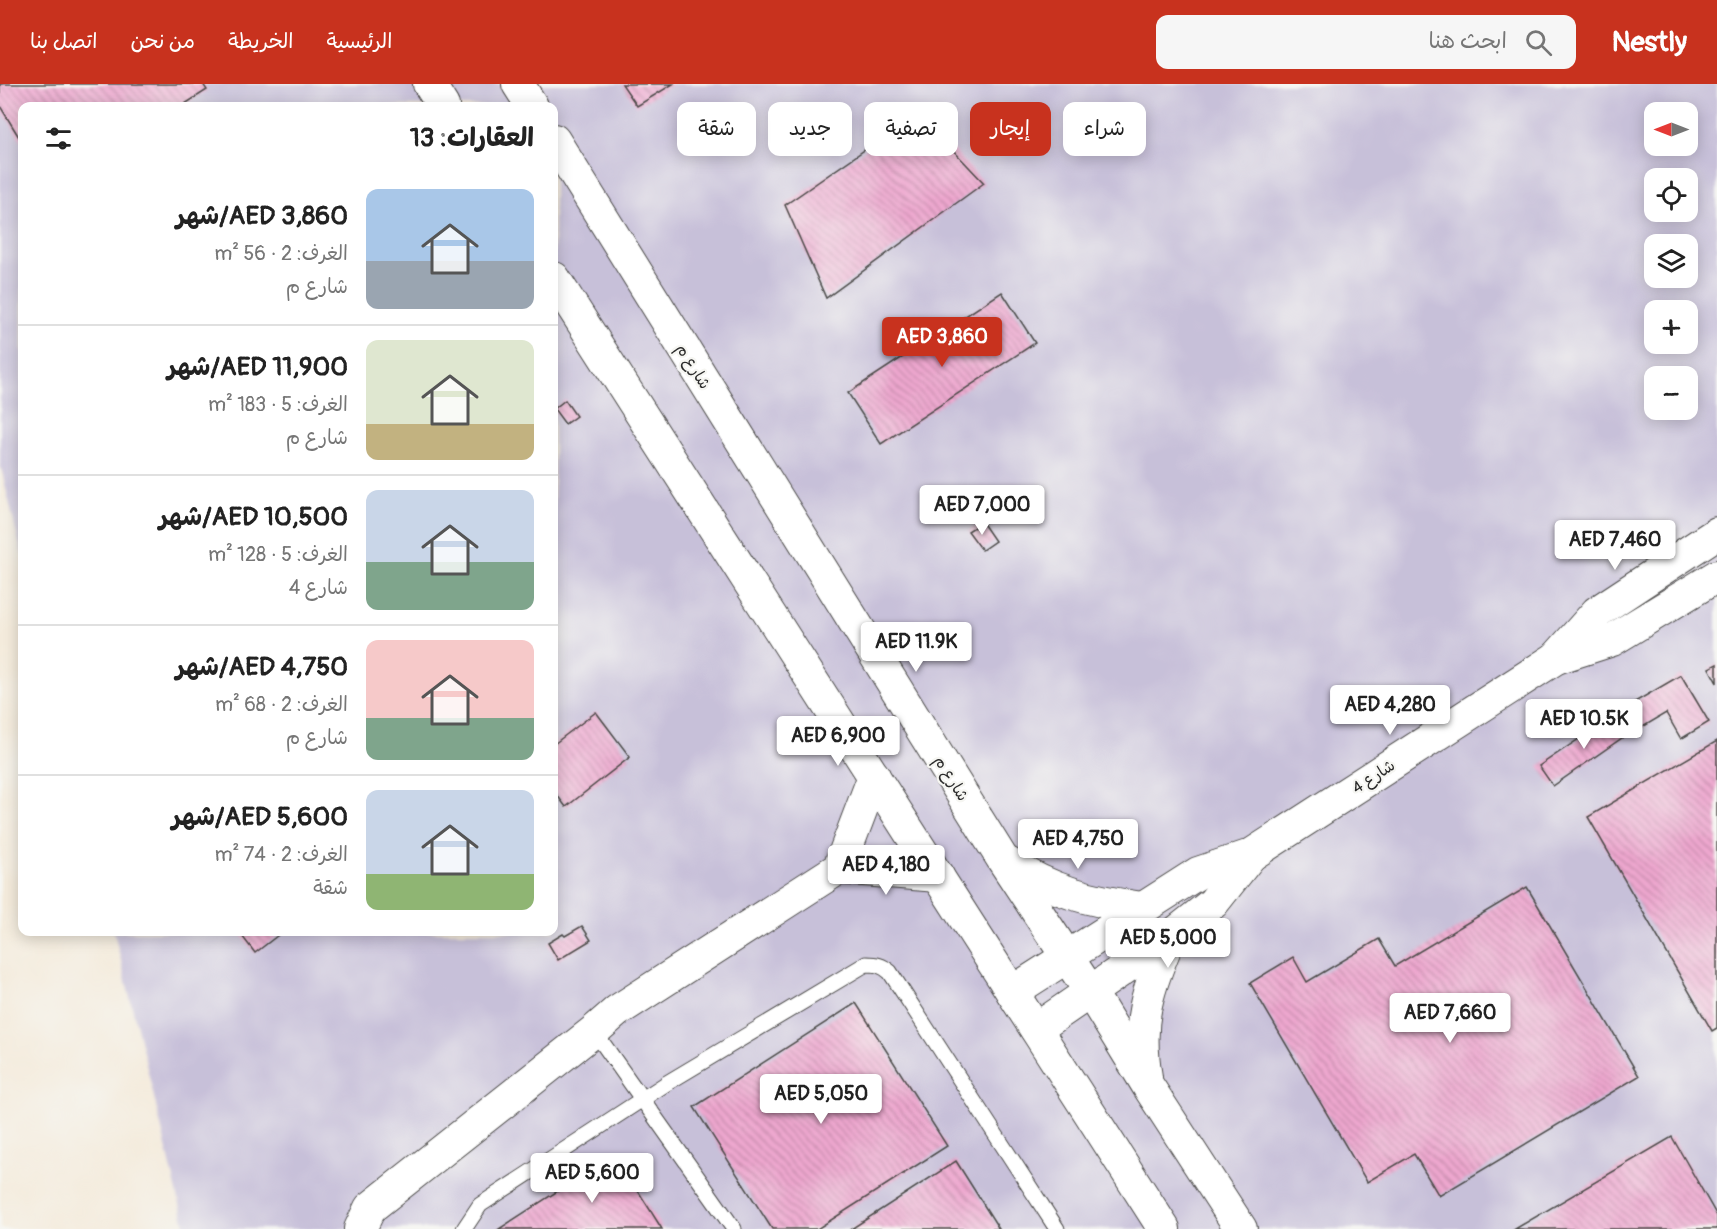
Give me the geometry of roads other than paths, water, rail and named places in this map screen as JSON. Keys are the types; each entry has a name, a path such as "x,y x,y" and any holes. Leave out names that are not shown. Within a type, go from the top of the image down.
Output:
{"street":[{"path":"429,84 440,102"},
{"path":"518,84 529,102"},
{"name":"شارع م","path":"558,146 1003,860 1091,993 1241,1229"},
{"path":"558,284 1164,1229"},
{"name":"شارع 4","path":"1556,658 1597,612 1717,533"},
{"name":"شارع 4","path":"1012,992 1198,873 1251,855 1556,658 1612,640 1717,576"},
{"path":"360,1229 370,1208 617,1011 839,868 874,776"},
{"name":"شارع 4","path":"1036,1029 1170,937 1213,903 1251,855"},
{"path":"1003,860 1054,889 1082,898 1142,908"},
{"path":"839,868 938,876"},
{"path":"1148,1086 1142,1056 1142,1025 1147,995 1170,937"}],"lane":[{"path":"464,1229 480,1205 667,1083 866,964 883,966 890,972 1057,1229"},
{"path":"594,1031 734,1229"}]}
